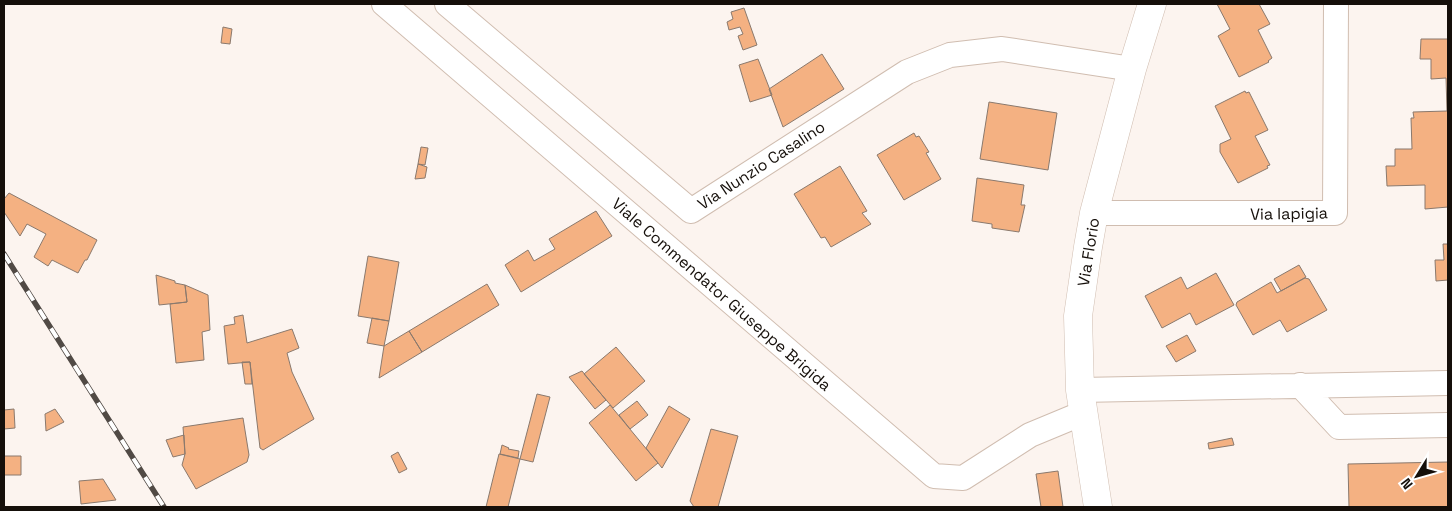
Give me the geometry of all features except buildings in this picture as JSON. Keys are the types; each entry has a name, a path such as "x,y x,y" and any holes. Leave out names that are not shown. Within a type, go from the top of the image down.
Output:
{"street":[{"name":"Viale Commendator Giuseppe Brigida","path":"384,4 934,476 964,478 1082,401"},
{"name":"Via Nunzio Casalino","path":"447,4 691,211 907,72 950,54 1002,49 1132,69"},
{"name":"Via Florio","path":"1098,507 1082,401 1078,316 1094,213 1132,69 1152,4"},
{"name":"Via Iapigia","path":"1094,213 1335,213 1336,4"},
{"path":"1082,401 1300,385 1448,382"},
{"path":"1300,385 1339,428 1448,425"}],"railway":[{"path":"4,254 164,507"}]}
